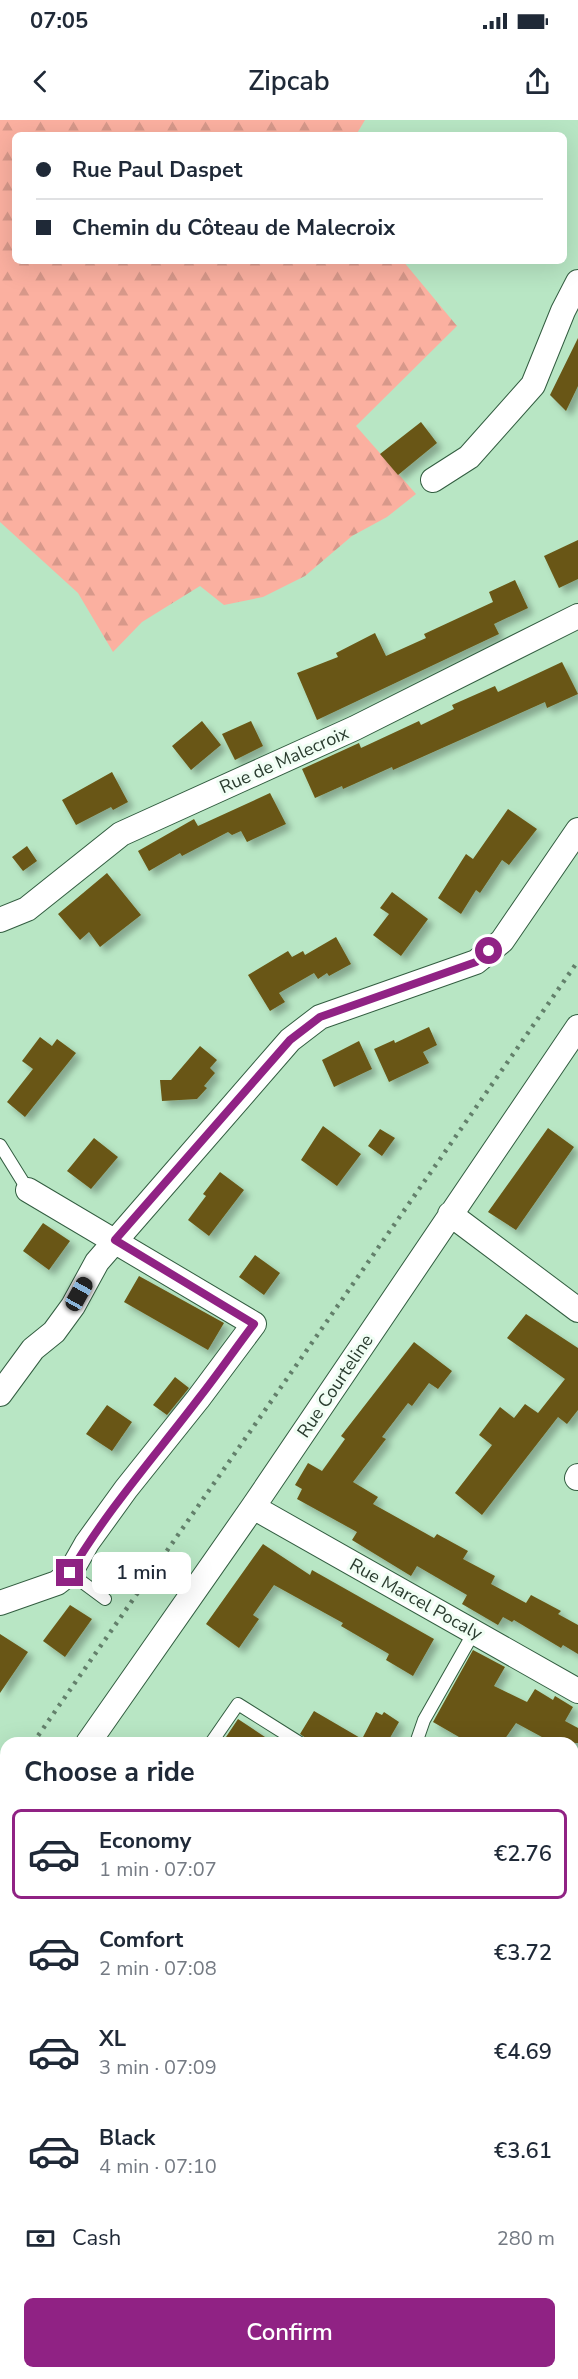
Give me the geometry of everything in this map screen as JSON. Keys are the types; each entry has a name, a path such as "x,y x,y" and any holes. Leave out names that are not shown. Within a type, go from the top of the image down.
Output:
{"street":[{"path":"433,480 469,457 533,385 563,311 578,282"},
{"name":"Rue de Malecroix","path":"0,920 27,909 121,834 355,728 578,616"},
{"path":"0,1394 33,1349 54,1332 73,1306 97,1262 115,1240 290,1040 320,1017 476,962 502,940 578,830"},
{"name":"Rue Courteline","path":"92,1737 254,1508 578,1027"},
{"path":"0,1603 57,1583 70,1573 87,1544 126,1489 254,1324 28,1190"},
{"path":"450,1214 578,1310"},
{"name":"Rue Marcel Pocaly","path":"254,1508 578,1691"}],"lane":[{"path":"0,1145 28,1190"},
{"path":"70,1573 105,1599"},
{"path":"418,1737 424,1720 474,1632"},
{"path":"215,1737 237,1704 290,1737"}],"green space":[{"path":"0,120 365,120 358,132 12,132 12,264 405,264 457,326 356,426 416,494 387,517 352,536 305,576 263,597 224,605 200,586 142,622 113,652 78,593 0,522"}],"building":[{"path":"578,338 578,386 566,411 550,395"},
{"path":"421,422 437,443 398,475 380,454"},
{"path":"578,540 578,579 559,588 544,556"},
{"path":"515,580 528,608 494,624 499,634 317,720 297,673 338,657 336,653 375,633 386,656 426,638 424,634 493,602 489,592"},
{"path":"562,662 578,694 547,708 545,702 393,770 392,767 343,789 342,786 315,798 302,769 359,743 361,748 419,721 421,725 454,709 452,705 495,686 498,692"},
{"path":"202,721 221,745 191,770 172,746"},
{"path":"251,721 263,746 235,760 222,734"},
{"path":"112,772 128,802 113,810 111,807 76,825 62,800"},
{"path":"270,793 286,824 247,842 241,831 232,835 228,832 182,856 180,853 149,871 138,851 194,819 198,826"},
{"path":"508,809 537,829 509,865 502,860 480,893 476,890 461,914 438,898 466,854 473,859"},
{"path":"27,846 37,861 23,871 12,857"},
{"path":"107,873 141,915 100,947 89,932 80,940 58,914"},
{"path":"392,892 428,919 401,956 373,935 389,914 380,908"},
{"path":"336,937 351,964 329,976 327,973 318,979 314,973 279,993 285,1002 270,1011 248,975 288,951 292,957 303,951 305,955"},
{"path":"429,1027 437,1045 423,1052 429,1063 389,1082 374,1049 394,1040 395,1043"},
{"path":"40,1037 52,1046 57,1039 76,1053 25,1117 7,1102 33,1069 22,1061"},
{"path":"359,1041 372,1069 334,1087 322,1060"},
{"path":"200,1046 217,1060 210,1068 215,1073 204,1086 207,1088 197,1099 162,1101 160,1080 171,1080"},
{"path":"323,1126 361,1154 337,1186 301,1160"},
{"path":"548,1128 574,1147 516,1230 488,1212"},
{"path":"380,1129 395,1138 382,1156 368,1146"},
{"path":"94,1138 118,1157 91,1189 67,1171"},
{"path":"220,1172 244,1190 209,1236 188,1220 206,1196 203,1194"},
{"path":"43,1223 70,1241 49,1270 23,1251"},
{"path":"255,1255 280,1273 264,1295 239,1277"},
{"path":"139,1276 224,1323 208,1350 124,1302"},
{"path":"526,1314 578,1348 578,1410 567,1424 558,1417 482,1515 455,1493 492,1445 479,1435 500,1407 514,1418 525,1404 538,1413 565,1379 507,1338"},
{"path":"414,1342 452,1371 438,1389 429,1383 412,1406 408,1403 382,1437 386,1439 353,1482 378,1497 373,1504 434,1538 437,1534 468,1551 463,1559 495,1576 491,1584 526,1603 531,1595 561,1611 558,1614 578,1625 578,1654 563,1645 561,1648 514,1620 512,1622 503,1617 498,1625 462,1604 467,1595 417,1566 411,1576 352,1540 357,1532 297,1499 302,1489 295,1485 308,1463 322,1471 345,1439 341,1436"},
{"path":"175,1377 189,1388 167,1415 153,1405"},
{"path":"107,1405 132,1422 112,1451 86,1434"},
{"path":"263,1544 310,1575 312,1570 434,1639 413,1676 386,1660 389,1654 341,1626 343,1623 274,1585 253,1615 259,1619 239,1648 206,1624"},
{"path":"70,1605 92,1619 65,1657 43,1641"},
{"path":"0,1634 28,1652 0,1693"},
{"path":"473,1650 505,1667 494,1686 527,1702 535,1689 553,1700 555,1696 573,1707 565,1721 578,1728 578,1737 542,1737 516,1723 506,1737 459,1737 433,1722"},
{"path":"314,1711 359,1737 304,1737 300,1734"},
{"path":"376,1712 382,1715 384,1712 399,1722 390,1737 363,1737"},
{"path":"238,1719 265,1737 226,1737"}],"railway":[{"path":"37,1737 578,961"}],"route":[{"path":"70,1573 87,1544 126,1489 254,1324 115,1240 290,1040 320,1017 476,962 489,951"}]}
